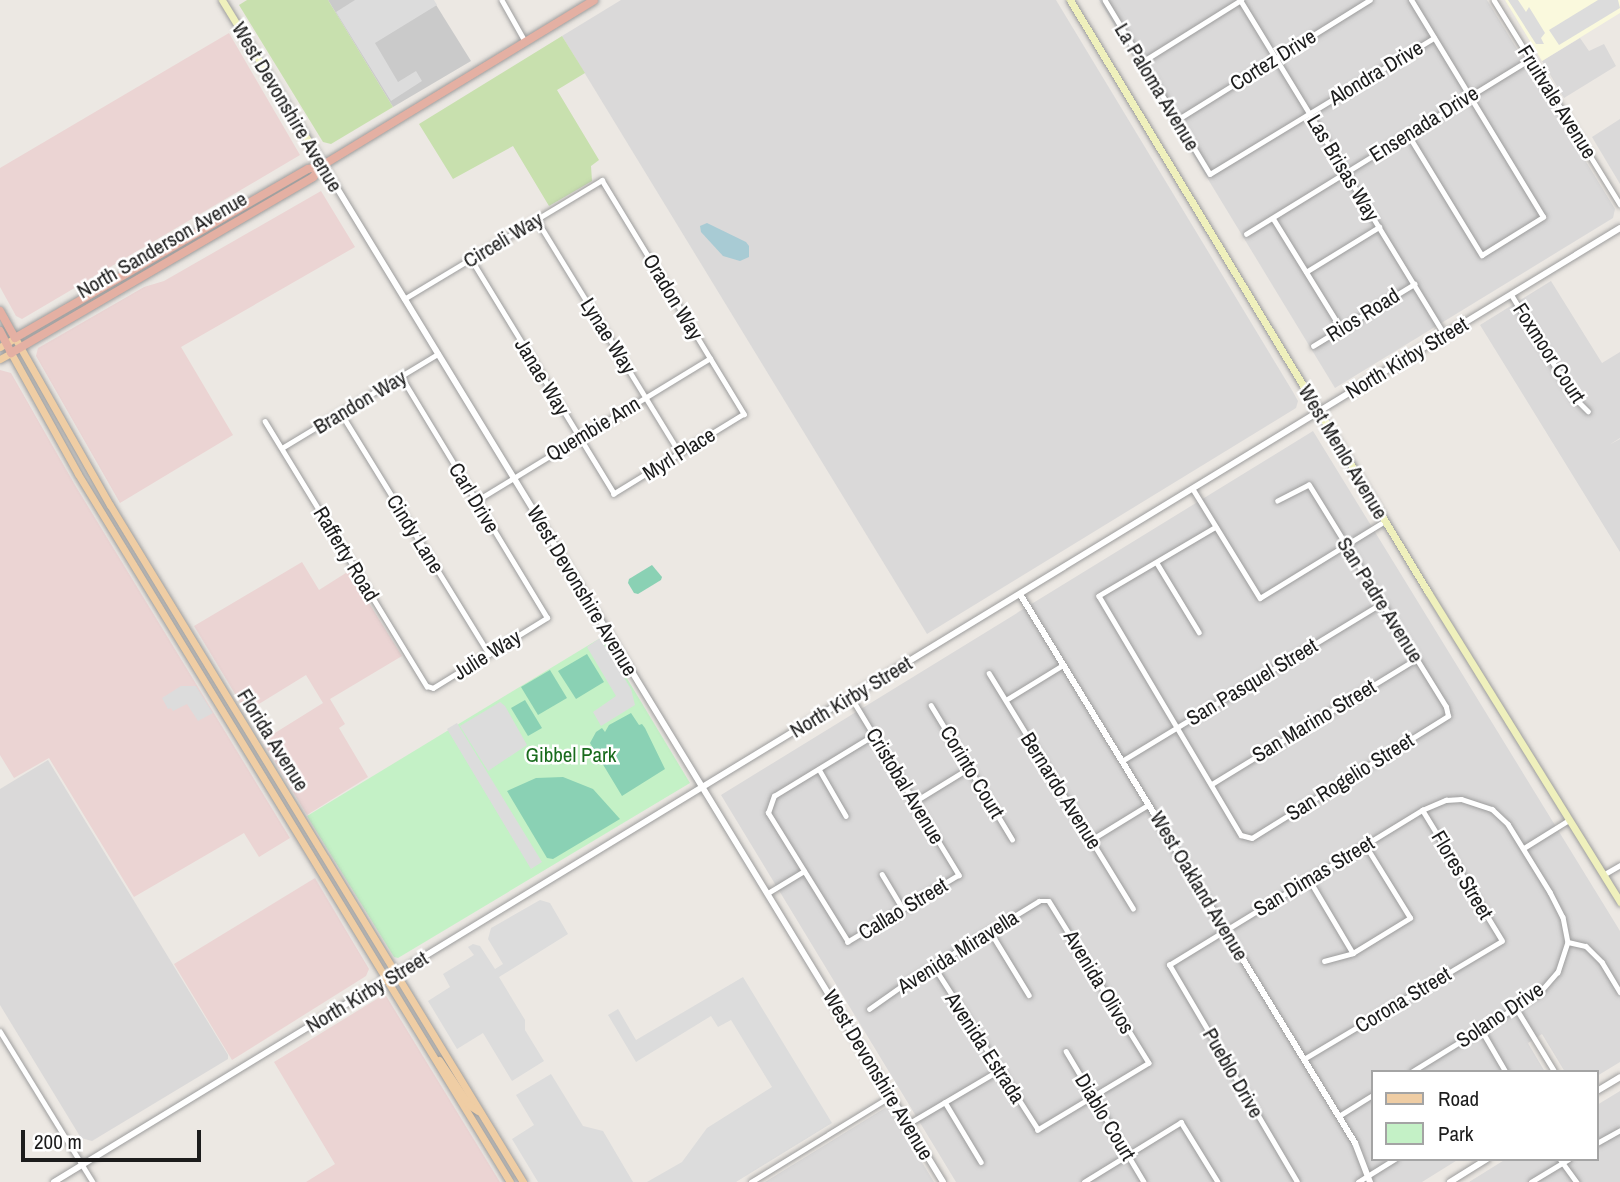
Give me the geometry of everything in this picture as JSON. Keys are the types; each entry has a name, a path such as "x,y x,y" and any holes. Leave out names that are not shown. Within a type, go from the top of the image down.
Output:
{"highway":[{"name":"North Sanderson Avenue","path":"8,342 308,169 323,165 594,0"},
{"name":"North Sanderson Avenue","path":"16,350 313,177 323,165"},
{"path":"104,299 125,280 126,273"},
{"path":"92,306 91,300 118,278"},
{"name":"Florida Avenue","path":"0,312 8,342"},
{"name":"Florida Avenue","path":"0,331 16,350"}],"main road":[{"name":"West Devonshire Avenue","path":"222,0 323,165"},
{"name":"West Menlo Avenue","path":"1070,0 1385,521 1620,902"},
{"path":"0,359 16,350"},
{"name":"Florida Avenue","path":"16,350 78,474 510,1182"},
{"name":"Florida Avenue","path":"16,350 523,1181"},
{"path":"232,726 241,733 260,763 267,762"},
{"path":"268,785 275,788 285,805 297,811"},
{"path":"431,1052 445,1066 469,1105 482,1114"},
{"path":"467,1110 483,1124 513,1173 523,1181"}],"street":[{"path":"502,0 526,41"},
{"path":"1106,3 1116,0"},
{"path":"1142,62 1241,0"},
{"name":"Las Brisas Way","path":"1241,0 1445,335"},
{"name":"Cortez Drive","path":"1177,120 1370,0"},
{"path":"1408,134 1482,255 1543,217 1411,0"},
{"name":"Fruitvale Avenue","path":"1494,0 1620,204"},
{"name":"La Paloma Avenue","path":"1106,3 1210,174"},
{"name":"Alondra Drive","path":"1210,174 1434,38"},
{"name":"Ensenada Drive","path":"1246,234 1530,59"},
{"name":"West Devonshire Avenue","path":"323,165 943,1182"},
{"name":"Circeli Way","path":"404,299 602,180"},
{"name":"Oradon Way","path":"602,180 744,414"},
{"path":"1273,218 1341,328"},
{"name":"Lynae Way","path":"537,219 680,453"},
{"path":"1306,272 1379,227"},
{"name":"North Kirby Street","path":"54,1182 1620,228"},
{"name":"Janae Way","path":"471,260 614,494"},
{"name":"Rios Road","path":"1313,346 1414,284"},
{"name":"Foxmoor Court","path":"1511,295 1574,397 1588,411"},
{"name":"Brandon Way","path":"282,448 438,354"},
{"name":"Quembie Ann","path":"475,501 710,358"},
{"name":"Carl Drive","path":"401,377 547,618"},
{"name":"Cindy Lane","path":"341,413 489,654"},
{"name":"Myrl Place","path":"614,494 744,414"},
{"name":"Rafferty Road","path":"265,421 427,686"},
{"name":"San Padre Avenue","path":"1278,501 1308,485 1416,659 1448,716"},
{"path":"1192,489 1260,598 1385,521"},
{"path":"1212,784 1099,596 1216,527"},
{"path":"1157,563 1199,632"},
{"name":"West Oakland Avenue","path":"1020,594 1339,1116 1355,1143 1369,1179"},
{"name":"San Pasquel Street","path":"1122,761 1382,603"},
{"name":"Julie Way","path":"427,686 433,688 547,618"},
{"name":"San Marino Street","path":"1212,784 1416,659"},
{"path":"1006,700 1064,665"},
{"name":"Bernardo Avenue","path":"989,673 1133,908"},
{"name":"Cristobal Avenue","path":"851,697 958,875"},
{"name":"Corinto Court","path":"931,705 1012,839"},
{"name":"San Rogelio Street","path":"1212,784 1241,835 1252,838 1448,716"},
{"path":"768,893 804,871 768,813 774,796 874,735"},
{"path":"915,802 970,768"},
{"path":"819,769 846,816"},
{"name":"San Dimas Street","path":"1169,965 1422,810 1446,800 1461,799 1492,809 1508,824 1563,917 1568,942"},
{"path":"1091,840 1149,804"},
{"name":"Flores Street","path":"1422,810 1502,941"},
{"path":"1524,848 1570,820"},
{"path":"1324,961 1353,953 1410,918 1365,845"},
{"path":"1603,875 1620,865"},
{"name":"Callao Street","path":"804,871 848,942 958,875"},
{"path":"882,874 903,909"},
{"path":"1309,879 1353,953"},
{"name":"Avenida Miravella","path":"869,1009 1039,901 1049,901"},
{"name":"Avenida Olivos","path":"1049,901 1149,1063 1093,1097"},
{"path":"990,931 1029,995"},
{"name":"Corona Street","path":"1304,1059 1502,941"},
{"path":"1568,942 1586,946 1602,962 1620,992"},
{"name":"Solano Drive","path":"1415,1070 1539,993 1558,972 1568,942"},
{"name":"Pueblo Drive","path":"1169,965 1297,1182"},
{"name":"Avenida Estrada","path":"933,967 1038,1130 1093,1097"},
{"path":"1516,1007 1554,1070"},
{"path":"1480,1030 1505,1070"},
{"path":"0,1031 93,1182"},
{"name":"Diablo Court","path":"1066,1051 1144,1182"},
{"path":"908,1124 1001,1069"},
{"path":"1599,1090 1620,1077"},
{"path":"751,1182 891,1096"},
{"path":"1339,1116 1372,1096"},
{"path":"945,1102 981,1162"},
{"path":"1084,1182 1181,1122 1218,1182"},
{"path":"1599,1142 1620,1130"},
{"path":"1614,1134 1620,1140"},
{"path":"1358,1182 1369,1179 1392,1161"},
{"path":"1450,1182 1484,1161"},
{"path":"1531,1182 1561,1161 1577,1182"}],"shaded area":[{"path":"328,0 433,0 471,61 393,107"},
{"path":"355,0 434,0 437,5 375,43 398,82 416,71 422,81 391,101 336,12"},
{"path":"621,0 1056,0 1293,392 1298,401 1296,408 927,634 562,36"},
{"path":"1099,0 1487,0 1615,209 1613,218 1335,388"},
{"path":"1505,0 1620,0 1620,13 1542,61"},
{"path":"1508,0 1518,0 1526,12 1529,7 1545,33 1541,38 1544,44 1536,44"},
{"path":"1598,0 1618,0 1620,8 1559,45 1549,30"},
{"path":"229,33 300,155 22,319 16,316 0,287 0,168"},
{"path":"1580,38 1589,51 1604,44 1616,66 1564,98 1542,61"},
{"path":"1620,119 1620,184 1592,137"},
{"path":"321,191 355,247 181,347 233,435 120,503 36,356 38,348 144,287 164,281"},
{"path":"1551,281 1602,363 1620,352 1620,438 1609,445 1620,439 1620,552 1480,325"},
{"path":"0,370 11,373 75,485 290,838 259,857 244,833 134,897 49,758 14,778 0,755"},
{"path":"1313,431 1620,931 1620,1062 1599,1075 1599,1070 1564,1070 1542,1034 1528,1043 1544,1070 1372,1070 1372,1161 1456,1161 1422,1182 956,1182 721,795"},
{"path":"302,562 319,590 349,571 402,656 330,699 345,724 339,728 368,777 307,815 262,741 323,703 306,675 246,712 194,626"},
{"path":"600,638 631,689 635,705 601,726 593,712 616,696 587,647"},
{"path":"181,686 196,686 213,713 198,721 187,704 173,711 168,709 162,698"},
{"path":"500,702 505,706 527,745 488,771 460,726"},
{"path":"457,723 542,862 531,869 447,729"},
{"path":"48,760 228,1055 228,1059 92,1141 81,1138 0,1005 0,789"},
{"path":"315,878 369,969 366,976 232,1060 174,964"},
{"path":"540,900 550,903 568,934 499,977 525,1020 525,1030 544,1061 512,1081 483,1033 457,1049 428,1001 450,987 443,974 474,955 468,947 473,944 480,946 495,969 503,964 488,939 491,928"},
{"path":"743,977 832,1123 736,1182 647,1182 682,1162 707,1128 772,1087 731,1020 718,1027 711,1016 636,1062 608,1015 618,1009 636,1040"},
{"path":"385,994 500,1182 306,1182 335,1164 274,1062"},
{"path":"551,1074 583,1126 603,1131 633,1182 538,1182 512,1139 534,1125 516,1095"},
{"path":"1620,1091 1620,1182 1469,1182 1503,1161 1599,1161 1599,1104"},
{"path":"885,1108 890,1110 934,1182 765,1182"}],"green space":[{"path":"247,0 328,0 393,107 331,144 323,142 239,5"},
{"path":"562,36 585,73 557,90 599,160 591,166 592,181 549,206 513,146 453,179 419,124"},
{"path":"652,565 662,577 661,580 638,594 634,593 628,583 629,579"},
{"name":"Gibbel Park","path":"602,637 690,783 398,958 394,957 307,816"},
{"path":"587,654 604,682 576,699 558,671"},
{"path":"550,670 567,698 538,715 521,687"},
{"path":"525,700 542,728 528,736 511,708"},
{"path":"631,713 639,725 642,724 645,728 665,769 622,796 590,743 596,732 602,728 605,732 609,725"},
{"path":"563,777 593,789 620,819 553,859 547,858 507,791 536,778"}],"water":[{"path":"707,223 746,242 749,246 749,257 740,261 723,256 701,232 700,226"}]}
